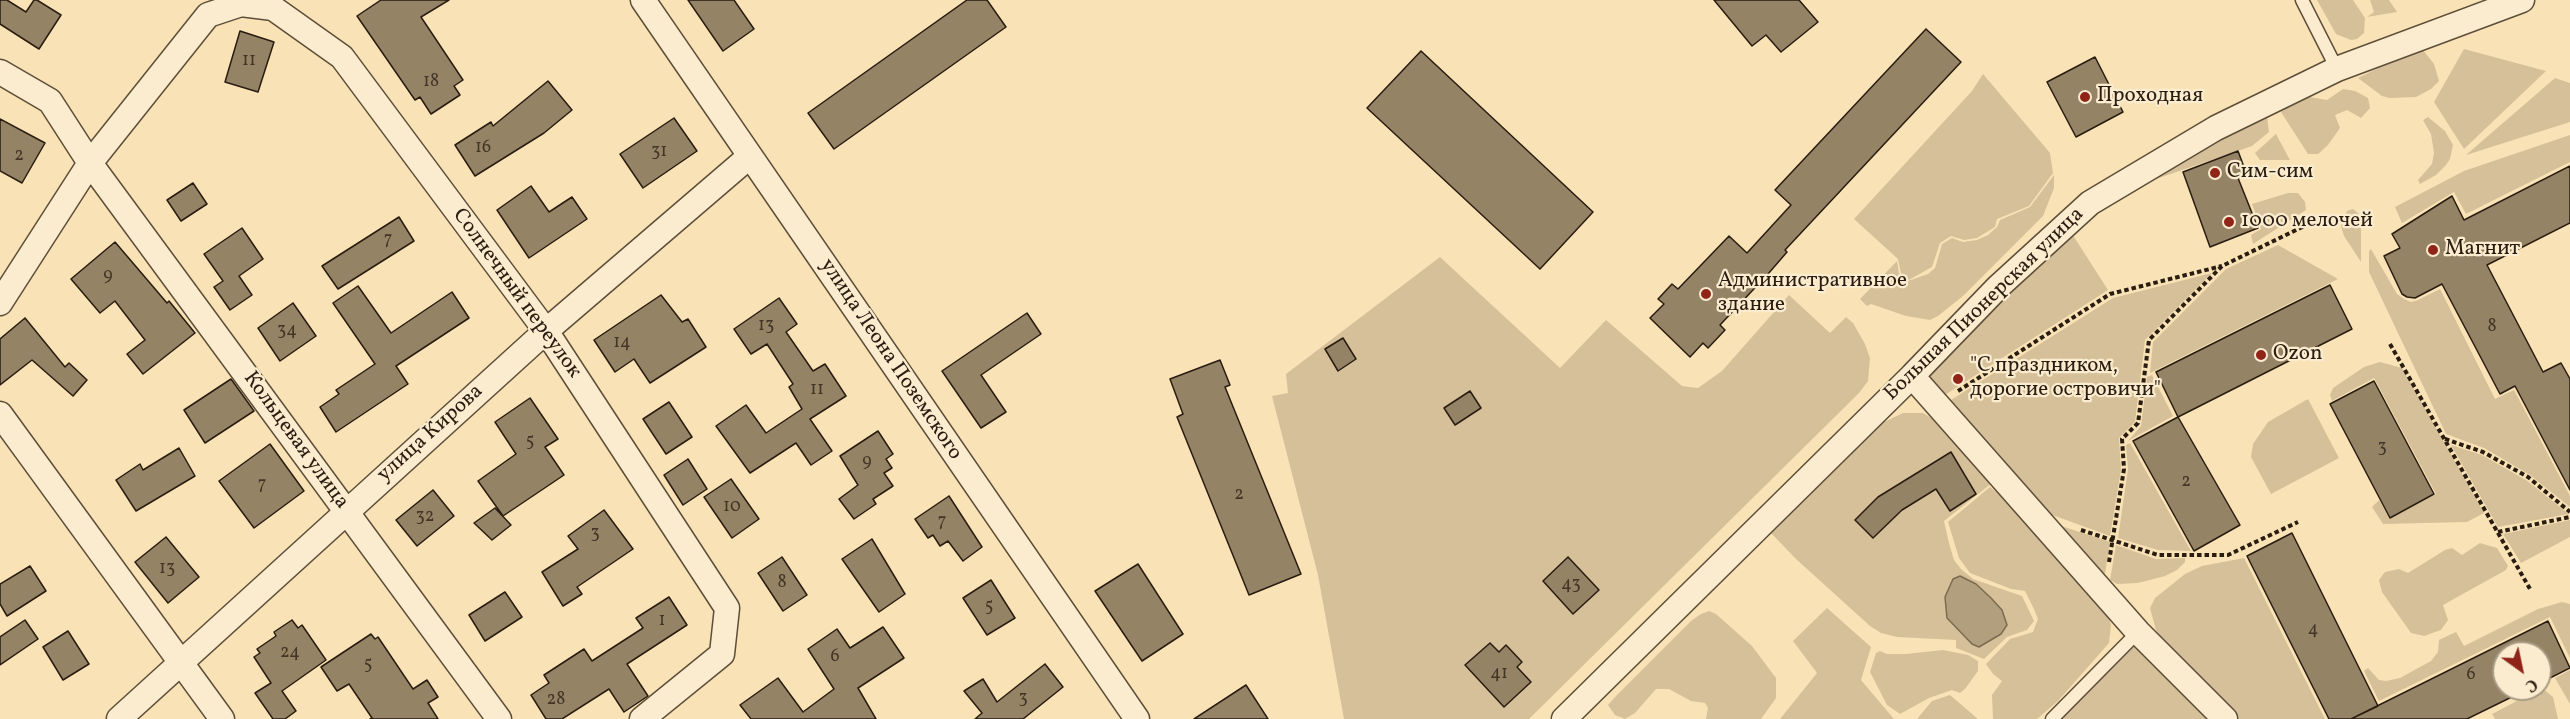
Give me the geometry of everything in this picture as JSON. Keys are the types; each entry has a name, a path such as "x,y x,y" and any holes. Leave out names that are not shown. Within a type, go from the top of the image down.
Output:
{"street":[{"name":"улица Леона Поземского","path":"643,0 1135,718"},
{"name":"Большая Пионерская улица","path":"1564,719 1912,376 1998,287 2090,203 2216,128 2337,69 2523,0"},
{"name":"Солнечный переулок","path":"90,163 208,15 241,4 273,8 342,57 546,331 727,608 722,654 642,719"},
{"name":"Кольцевая улица","path":"0,72 50,101 90,163 499,719"},
{"name":"улица Кирова","path":"119,719 546,331 750,156"},
{"path":"0,303 90,163"},
{"path":"1912,376 2138,632 2225,719"},
{"path":"0,414 222,719"}],"lane":[{"path":"2302,0 2337,69"},
{"path":"2052,719 2138,632"}],"path":[{"path":"1937,404 2110,294 2223,266 2325,216"},
{"path":"2104,594 2124,469 2122,439 2138,423 2148,340 2223,266"},
{"path":"2390,344 2530,589"},
{"path":"2444,438 2483,452 2528,477 2570,512"},
{"path":"2498,532 2570,517"},
{"path":"2073,527 2158,555 2228,555 2298,522"}],"shaded area":[{"path":"2317,0 2353,0 2365,18 2364,33 2357,39 2351,40 2336,34"},
{"path":"2370,0 2389,0 2397,12 2367,17 2374,12"},
{"path":"2464,49 2546,71 2464,149 2434,102"},
{"path":"2423,50 2434,64 2439,81 2431,89 2416,97 2382,96 2358,78 2408,53"},
{"path":"1983,74 2050,153 2053,173 2029,206 1997,219 1995,227 1977,238 1964,240 1951,236 1940,243 1932,267 1907,281 1901,273 1898,259 1854,219 1972,91"},
{"path":"2555,78 2570,83 2570,122 2466,155"},
{"path":"2343,89 2355,91 2368,98 2370,108 2361,118 2347,110 2335,115 2340,128 2328,145 2318,154 2308,154 2281,112 2285,104 2297,103 2309,97 2327,100"},
{"path":"2267,116 2269,132 2252,146 2156,179 2161,171 2227,128"},
{"path":"2428,117 2445,131 2453,145 2446,165 2436,175 2420,184 2418,180 2432,164 2434,153 2431,134 2423,120"},
{"path":"2276,134 2290,160 2260,160 2255,153"},
{"path":"2570,135 2570,162 2466,214 2454,192 2402,223 2395,207 2464,171"},
{"path":"2054,175 2054,188 2043,216 1963,296 1938,316 1930,320 1906,316 1871,304 1867,306 1860,299 1897,261 1899,273 1905,282 1928,274 1935,268 1942,244 1952,238 1963,242 1977,240 1988,235 1997,227 2000,220 2030,207"},
{"path":"2288,193 2298,193 2305,202 2306,210 2253,244 2251,235 2261,229 2252,204"},
{"path":"2353,209 2358,213 2361,221 2361,262 2344,236 2341,226 2347,211"},
{"path":"2069,229 2108,290 1937,400 1919,378"},
{"path":"2278,245 2338,279 2150,373 2153,342 2226,269"},
{"path":"2371,249 2397,294 2404,299 2411,302 2440,289 2495,399 2514,390 2570,496 2570,507 2530,475 2484,448 2446,434 2369,272 2369,251"},
{"path":"1440,257 1560,368 1606,320 1682,386 1698,388 1722,371 1789,295 1830,333 1846,317 1853,323 1870,358 1868,381 1859,393 1529,719 1344,719 1318,575 1272,396 1288,393 1286,374"},
{"path":"2212,273 2145,340 2135,422 2119,438 2121,470 2110,536 2036,509 1943,405 2113,298"},
{"path":"2380,362 2402,368 2484,513 2467,522 2383,524 2372,507 2379,500 2390,519 2436,494 2374,378 2332,401 2330,395 2333,388 2364,367"},
{"path":"2152,375 2173,416 2128,441 2141,426 2147,377"},
{"path":"2308,399 2339,458 2271,494 2251,457 2253,444 2268,422"},
{"path":"1903,413 1923,413 1938,422 1992,483 1944,521 1954,560 1973,579 2022,596 2034,621 2027,630 2007,637 1984,659 1956,648 1956,640 1897,637 1881,633 1870,626 1796,559 1771,533 1878,425"},
{"path":"2130,443 2191,551 2158,550 2118,538 2128,469 2126,445"},
{"path":"2451,445 2482,455 2526,480 2569,514 2498,527"},
{"path":"1990,487 2020,510 2108,615 2111,625 2109,643 2058,701 2037,719 1993,719 1992,695 2002,681 1986,664 2010,639 2033,632 2038,619 2033,607 2025,591 2011,589 1970,573 1959,558 1948,522"},
{"path":"2043,520 2110,542 2103,586"},
{"path":"2570,520 2570,537 2521,563 2503,534"},
{"path":"2480,543 2497,548 2508,566 2506,570 2443,605 2448,620 2441,630 2424,636 2411,633 2382,592 2379,580 2385,572 2399,569 2408,573 2445,550 2452,548 2462,555"},
{"path":"2116,545 2156,559 2185,558 2185,562 2177,570 2165,576 2138,583 2117,584 2110,580"},
{"path":"2244,558 2325,719 2237,719 2165,646 2156,630 2150,608 2155,598 2185,574 2202,566"},
{"path":"1960,576 1976,584 1991,598 2002,610 2007,625 2001,634 1979,647 1972,644 1947,618 1945,597 1953,579"},
{"path":"2562,602 2570,604 2570,658 2550,617 2501,641 2492,641 2492,645 2379,701 2364,671 2368,668 2379,680 2400,678 2431,661 2438,652 2439,640 2456,632 2464,646 2538,609"},
{"path":"1827,608 1871,647 1861,680 1894,719 1780,719 1817,673 1793,641"},
{"path":"1709,611 1716,614 1752,646 1776,678 1776,698 1761,719 1706,719 1708,708 1705,703 1691,701 1669,689 1656,689 1635,713 1625,719 1615,715 1608,705 1616,696 1691,621"},
{"path":"2134,645 2212,719 2061,719"},
{"path":"1943,650 1968,655 1978,661 1978,671 1965,689 1960,693 1952,690 1929,698 1900,714 1887,705 1870,672 1876,653 1880,651 1887,654 1906,654"},
{"path":"2570,670 2570,704 2555,678"},
{"path":"1950,695 1978,719 1917,719 1932,701"},
{"path":"2552,696 2558,719 2495,719 2492,714 2517,701 2552,701"}],"building":[{"path":"0,0 7,0 26,12 34,0 37,0 61,15 39,49 0,24"},
{"path":"381,0 449,0 421,17 463,80 454,86 460,95 431,114 420,97 415,100 357,16"},
{"path":"688,0 734,0 754,29 723,51"},
{"path":"967,0 987,0 1006,27 834,149 808,113"},
{"path":"1714,0 1799,0 1818,22 1781,52 1766,35 1752,46"},
{"path":"1926,29 1961,62 1785,250 1787,252 1768,274 1720,325 1725,330 1708,348 1703,343 1690,357 1650,318 1664,304 1658,299 1672,284 1678,289 1729,236 1747,253 1791,205 1775,190"},
{"path":"240,31 274,42 258,92 225,82"},
{"path":"1421,51 1593,212 1540,269 1367,108"},
{"name":"Проходная","path":"2095,57 2123,112 2076,137 2047,82"},
{"path":"548,81 572,110 544,133 475,176 455,145 491,122 493,126"},
{"path":"674,118 697,151 643,188 620,154"},
{"path":"0,119 45,143 22,183 0,171"},
{"path":"2238,151 2247,175 2238,178 2258,228 2210,247 2183,172"},
{"path":"2570,166 2570,223 2487,265 2543,372 2561,363 2570,379 2570,490 2515,386 2500,394 2442,284 2415,298 2407,297 2402,294 2384,256 2400,248 2392,234 2452,196 2464,220"},
{"path":"193,183 207,204 181,221 167,200"},
{"path":"531,186 549,212 572,197 587,219 529,258 497,210"},
{"path":"399,217 414,241 338,289 322,266"},
{"path":"242,228 263,259 239,276 252,295 230,310 214,287 223,281 204,254"},
{"path":"115,242 195,333 143,374 127,354 145,340 115,301 100,313 71,279"},
{"path":"2330,285 2352,329 2178,417 2156,372"},
{"path":"358,286 391,333 452,292 469,318 396,366 408,384 336,432 320,407 339,394 336,390 375,364 333,303"},
{"path":"661,295 682,322 688,319 706,347 650,383 634,359 615,372 594,340"},
{"path":"779,298 797,324 786,332 813,371 825,364 846,396 810,419 832,451 811,465 796,443 750,473 716,426 746,405 766,433 802,409 789,387 793,384 767,344 751,354 734,329"},
{"path":"293,303 316,336 280,361 258,328"},
{"path":"1027,313 1041,334 981,375 1006,412 981,428 942,371"},
{"path":"25,318 65,367 69,363 87,380 73,396 32,360 0,385 0,339"},
{"path":"1343,338 1356,359 1338,371 1325,349"},
{"path":"1220,360 1230,385 1225,387 1301,574 1249,595 1177,417 1183,414 1170,379"},
{"path":"231,379 254,411 205,443 184,410"},
{"path":"2374,381 2434,494 2390,518 2330,404"},
{"path":"1470,391 1481,408 1455,425 1444,408"},
{"path":"530,398 558,439 545,447 564,475 503,516 478,481 516,454 495,422"},
{"path":"669,402 692,437 666,454 643,419"},
{"path":"2178,417 2240,525 2194,551 2133,441"},
{"path":"878,431 893,454 886,459 892,468 884,473 893,486 873,499 876,504 854,519 839,499 858,485 840,456"},
{"path":"270,444 304,491 254,528 219,481"},
{"path":"179,448 195,476 136,511 116,480 140,464 143,470"},
{"path":"1951,452 1976,494 1950,511 1936,489 1902,510 1873,538 1855,520 1878,497"},
{"path":"688,459 707,489 683,505 664,475"},
{"path":"731,479 759,519 732,538 704,497"},
{"path":"433,490 454,516 417,546 396,520"},
{"path":"949,496 982,547 963,561 948,541 940,546 933,535 928,538 915,519"},
{"path":"495,508 511,525 492,540 474,523"},
{"path":"604,510 633,549 577,587 582,594 563,606 542,572 578,549 568,536"},
{"path":"2292,533 2378,706 2351,719 2329,719 2247,556"},
{"path":"166,537 199,577 168,603 135,562"},
{"path":"872,539 905,594 879,612 842,559"},
{"path":"782,557 807,595 783,611 758,573"},
{"path":"1568,557 1599,590 1573,614 1543,581"},
{"path":"1138,564 1183,634 1142,661 1095,591"},
{"path":"30,566 46,591 7,616 0,604 0,584"},
{"path":"991,580 1015,618 987,635 963,598"},
{"path":"505,592 522,617 485,641 469,615"},
{"path":"669,597 687,625 627,664 648,696 624,712 609,689 562,719 546,719 531,695 549,683 544,675 584,649 592,661 643,628 636,618"},
{"path":"25,620 38,639 0,665 0,637"},
{"path":"292,620 298,628 302,625 326,660 282,691 296,711 285,719 273,719 255,693 271,683 254,657 260,653 257,649 276,636 274,632"},
{"path":"2548,621 2570,668 2552,677 2552,641 2508,641"},
{"path":"883,627 904,658 858,688 876,719 751,719 740,705 778,678 803,712 834,689 808,649 837,629 850,648"},
{"path":"68,631 89,664 63,680 43,647"},
{"path":"371,634 375,639 378,637 413,689 427,680 438,697 428,703 438,719 370,719 372,718 349,684 337,691 321,667"},
{"path":"1490,643 1499,652 1506,645 1522,662 1517,667 1531,682 1504,707 1465,665"},
{"path":"2492,649 2492,701 2504,701 2467,719 2351,719"},
{"path":"1045,664 1063,687 1023,719 975,719 982,713 964,691 983,679 997,702"},
{"path":"1246,685 1268,719 1194,719"}],"place":[{"name":"Проходная","path":"2085,97"},
{"name":"Сим-сим","path":"2215,173"},
{"name":"1000 мелочей","path":"2229,222"},
{"name":"Магнит","path":"2433,250"},
{"name":"Административное здание","path":"1706,294"},
{"name":"Ozon","path":"2261,355"},
{"name":"\"С праздником, дорогие островичи\"","path":"1958,379"}]}
